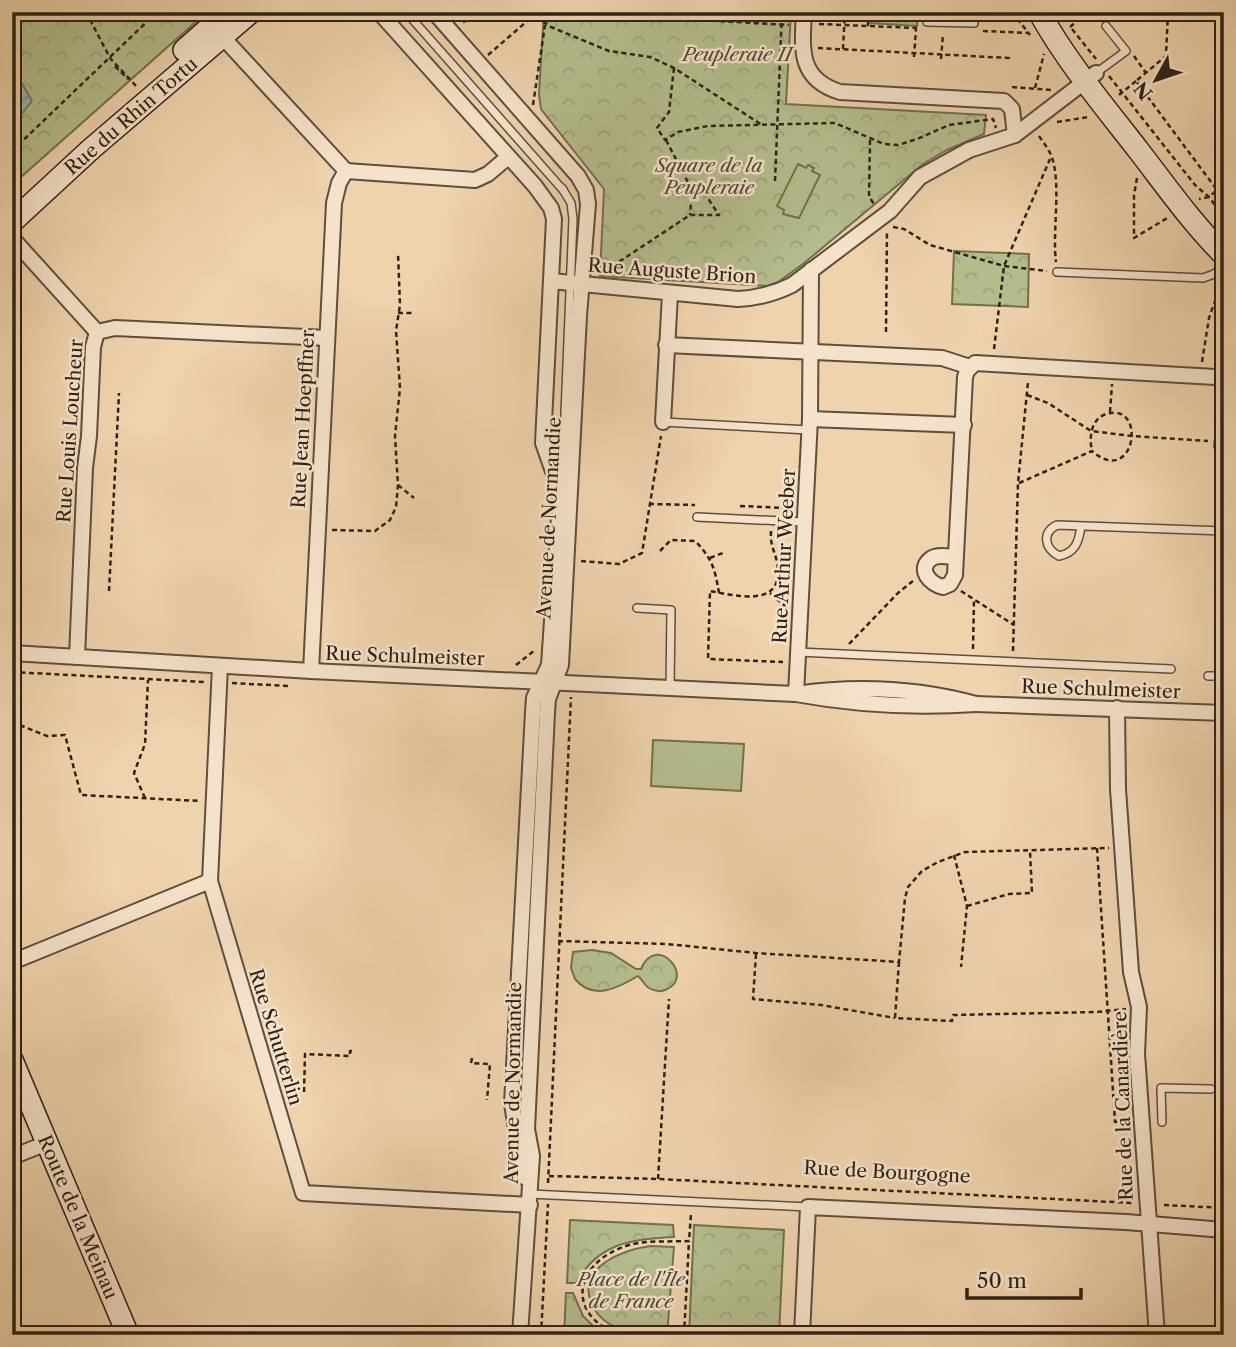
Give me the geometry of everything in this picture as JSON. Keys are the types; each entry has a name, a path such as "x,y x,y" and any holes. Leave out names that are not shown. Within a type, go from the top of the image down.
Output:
{"street":[{"name":"Rue du Rhin Tortu","path":"12,203 136,86 220,25 251,12"},
{"name":"Avenue de Normandie","path":"379,12 535,186 551,208 554,219 543,443 561,488 547,683"},
{"name":"Avenue de Normandie","path":"433,12 578,176 586,190 587,220 577,284 579,316 561,665 534,698 512,1104 525,1186 530,1200 520,1335"},
{"path":"804,12 805,62 816,81 825,87 848,92 1004,102 1012,109 1016,135"},
{"path":"1048,15 1058,46 1095,74 1195,202 1224,246"},
{"name":"Rue du Rhin Tortu","path":"12,222 220,25"},
{"path":"220,25 346,171 475,180 488,174 508,157"},
{"name":"Rue Auguste Brion","path":"551,281 738,299 766,296 792,285 886,219 920,177 968,150 1016,135 1095,74"},
{"name":"Rue Jean Hoepffner","path":"311,671 334,203 339,183 346,171"},
{"path":"1195,202 1224,255"},
{"name":"Rue Louis Loucheur","path":"12,238 97,332 93,346 85,468 77,657"},
{"name":"Rue Arthur Weeber","path":"796,694 812,353 811,271"},
{"path":"663,422 670,294"},
{"path":"97,332 115,328 327,338"},
{"path":"666,345 943,358 970,367"},
{"path":"956,557 940,556 931,559 925,574 936,586 943,587 950,584 955,575 964,425 965,377 975,363 1200,376 1224,375"},
{"path":"809,425 964,425"},
{"name":"Rue Schulmeister","path":"12,653 311,671 796,694 866,704 976,704 1224,713"},
{"name":"Rue Schutterlin","path":"220,666 210,881 303,1193 530,1200"},
{"name":"Rue de la Canardière","path":"1117,708 1118,789 1131,972 1139,1007 1136,1044 1157,1335"},
{"path":"12,962 210,881"},
{"name":"Route de la Meinau","path":"12,1060 128,1335"},
{"path":"12,1157 47,1143"},
{"path":"802,1335 808,1207"},
{"name":"Rue de Bourgogne","path":"808,1207 1224,1230"}],"lane":[{"name":"Avenue de Normandie","path":"406,12 562,188 587,220"},
{"path":"927,22 974,23 975,12"},
{"path":"1095,74 1126,51 1106,26"},
{"name":"Avenue de Normandie","path":"561,488 577,284 573,219 570,203 562,188"},
{"path":"1057,272 1203,278 1224,266"},
{"path":"1218,443 1224,403"},
{"path":"663,422 809,425"},
{"path":"696,517 804,522"},
{"path":"1081,527 1077,544 1072,551 1059,556 1047,545 1046,536 1050,528 1057,526 1224,531"},
{"path":"637,608 671,610 670,688"},
{"path":"798,652 1171,669"},
{"path":"1208,676 1224,676"},
{"path":"1162,1122 1161,1088 1211,1089"},
{"path":"530,1200 548,1195 808,1207"}],"path":[{"path":"86,12 110,58 136,86"},
{"path":"12,151 158,12"},
{"path":"454,25 486,12"},
{"path":"529,12 545,23 609,51 650,57 674,68 762,125"},
{"path":"775,181 782,12"},
{"path":"844,49 845,12"},
{"path":"868,26 869,12"},
{"path":"1070,27 1088,12"},
{"path":"1138,175 1134,195 1134,238 1217,190 1136,82 1166,57 1168,12"},
{"path":"480,64 533,16 644,15 792,25"},
{"path":"1048,15 1070,27 1095,74 1195,186 1195,202"},
{"path":"532,113 545,23"},
{"path":"816,24 845,25"},
{"path":"914,55 916,28"},
{"path":"942,57 944,29"},
{"path":"815,54 815,48 844,49 942,57 1009,58 1009,62"},
{"path":"1126,51 1131,53 1146,73"},
{"path":"1035,89 1044,54"},
{"path":"674,68 669,111 657,128 692,190 690,215"},
{"path":"1011,88 1054,90 1066,95"},
{"path":"665,140 678,132 708,126 835,123 884,144 898,145 950,125 970,120 993,119 1000,139"},
{"path":"870,139 869,196 886,219 930,246 1004,266 1057,272 1053,241 1056,187 1051,156 1031,123"},
{"path":"993,362 1004,266 1051,156"},
{"path":"598,277 615,263 690,215 719,215 701,188 692,190"},
{"path":"1195,202 1224,217"},
{"path":"886,219 886,332"},
{"path":"316,537 330,538 330,530 375,531 390,520 396,507 398,485 394,436 399,397 396,331 398,253"},
{"path":"1200,376 1204,339 1221,284"},
{"path":"398,313 415,313"},
{"path":"1013,662 1018,483 1030,365"},
{"path":"1110,413 1113,370"},
{"path":"109,591 118,393"},
{"path":"1027,395 1048,403 1091,431 1218,443"},
{"path":"399,397 405,398"},
{"path":"1110,413 1121,414 1132,428 1125,456 1121,460 1112,461 1098,457 1092,451 1091,431 1093,423 1099,417 1110,413"},
{"path":"566,560 618,564 642,553 663,422"},
{"path":"1018,483 1092,451"},
{"path":"398,485 414,498"},
{"path":"772,520 770,545 777,563 776,582 769,592 751,599 710,591 708,659 783,662"},
{"path":"660,551 671,540 695,541 710,558 715,569 719,593"},
{"path":"710,558 723,553"},
{"path":"840,654 898,593 925,574"},
{"path":"950,584 1014,625"},
{"path":"769,592 786,607"},
{"path":"973,660 974,600"},
{"path":"515,666 540,646"},
{"path":"12,672 300,686"},
{"path":"145,798 134,773 145,744 148,679"},
{"name":"Avenue de Normandie","path":"541,1335 571,693"},
{"path":"12,722 47,736 65,735 81,795 214,802"},
{"path":"895,1018 905,898 908,887 922,871 965,852 1123,847"},
{"path":"1097,848 1115,1122 1141,1121"},
{"path":"967,906 1009,894 1032,892 1030,850"},
{"path":"954,856 967,906 961,967"},
{"path":"558,941 667,944 899,962"},
{"path":"756,953 753,999 821,1005 895,1018 953,1021 953,1015 1108,1011 1139,1007"},
{"path":"658,1179 669,999"},
{"path":"308,1050 308,1055"},
{"path":"304,1092 305,1055 350,1056 350,1051 355,1051"},
{"path":"471,1058 471,1063 490,1064 487,1100"},
{"name":"Rue de Bourgogne","path":"548,1176 658,1179 1224,1208"},
{"path":"684,1335 692,1200"},
{"path":"620,1335 594,1318 582,1299 581,1288 588,1271 606,1256 630,1244 689,1241"}],"green space":[{"path":"12,12 207,12 12,185"},
{"name":"Square de la Peupleraie","path":"544,12 791,12 786,104 986,115 984,134 923,164 778,282 767,286 600,276 604,189 541,109 539,94"},
{"path":"870,12 918,12 917,26 869,23"},
{"path":"798,164 814,168 812,171 820,175 799,218 783,214 784,210 777,206"},
{"path":"954,251 1029,254 1028,307 952,304"},
{"path":"653,740 744,744 741,791 651,786"},
{"path":"592,950 611,953 636,969 641,969 648,959 656,955 664,956 671,961 677,976 674,984 661,991 649,988 638,976 614,988 590,990 575,979 571,968 573,952"},
{"path":"570,1220 673,1225 674,1237 644,1239 605,1251 576,1283 567,1283"},
{"path":"694,1225 784,1230 779,1335 689,1335"},
{"name":"Place de l'Île de France","path":"650,1246 674,1247 667,1335 629,1331 608,1323 594,1308 588,1289 597,1270 606,1262 628,1251"},
{"path":"566,1293 573,1293 583,1316 602,1335 564,1335"}],"water":[{"path":"12,66 32,101 12,126"}],"park label":[{"name":"Peupleraie II","path":"737,54"}]}
